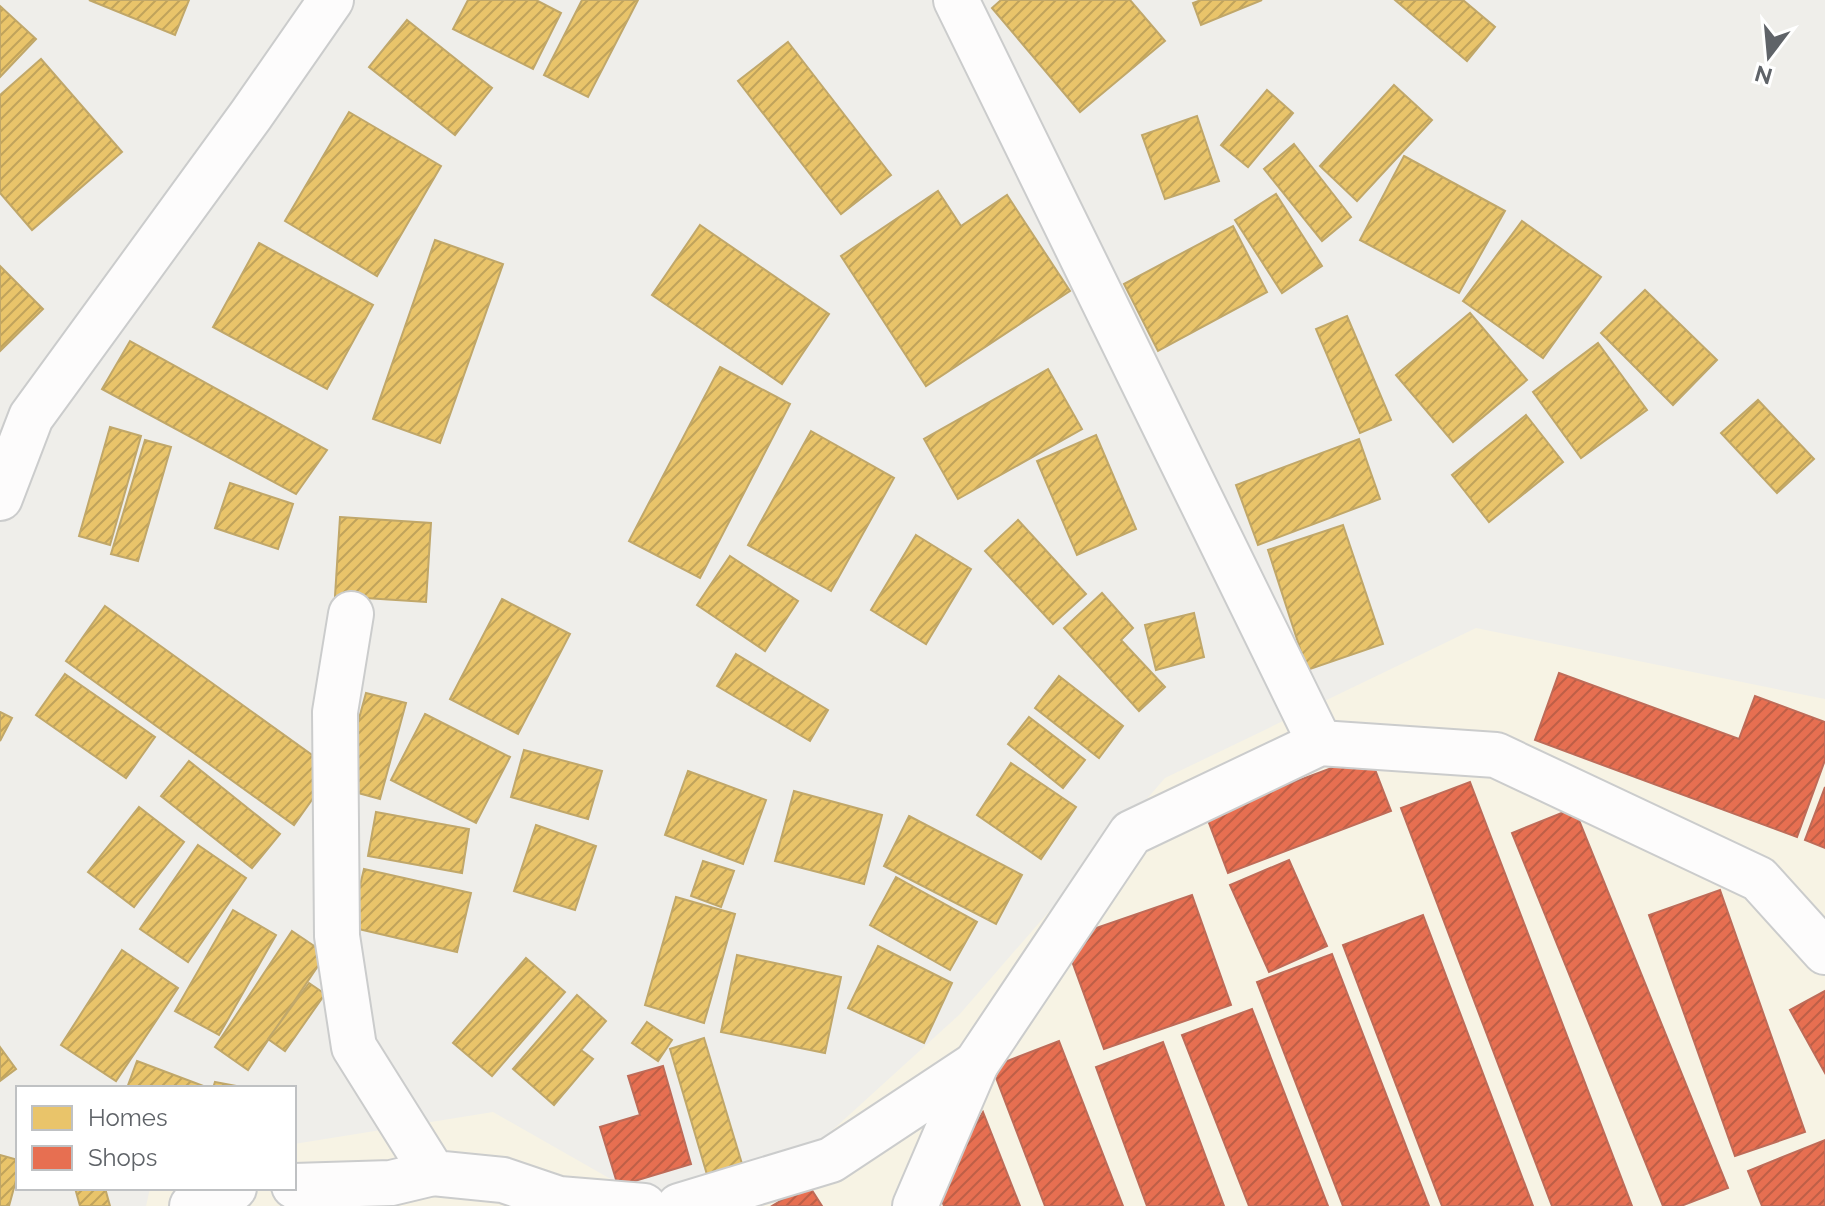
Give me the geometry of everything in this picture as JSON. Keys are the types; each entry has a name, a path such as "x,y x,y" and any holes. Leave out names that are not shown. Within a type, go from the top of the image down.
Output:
{"street":[{"path":"0,498 31,417 331,0"},
{"path":"956,0 1320,743"},
{"path":"351,614 335,712 337,936 354,1047 433,1173"},
{"path":"915,1206 976,1064 1131,833 1320,743 1496,755 1759,879 1825,952"},
{"path":"679,1206 831,1160 976,1064"},
{"path":"296,1186 391,1183 433,1173 503,1180 559,1199 644,1206"},
{"path":"192,1206 224,1190"}],"shaded area":[{"path":"1476,628 1825,699 1825,1206 749,1206 959,1015 1165,778"},
{"path":"493,1112 658,1206 146,1206 150,1190 296,1190 296,1144"}],"building: Homes":[{"path":"89,0 189,0 175,35"},
{"path":"468,0 536,0 561,13 533,69 453,29"},
{"path":"582,0 638,0 588,97 544,75"},
{"path":"1001,0 1130,0 1165,41 1080,112 992,8"},
{"path":"1201,0 1262,0 1201,25 1193,3"},
{"path":"1395,0 1463,0 1495,27 1467,61"},
{"path":"0,6 36,39 0,77"},
{"path":"407,20 492,88 455,135 369,67"},
{"path":"788,42 891,175 841,214 738,81"},
{"path":"41,59 122,152 32,230 0,193 0,95"},
{"path":"1394,85 1432,120 1357,201 1320,166"},
{"path":"1267,90 1293,113 1248,167 1221,145"},
{"path":"349,112 441,166 377,276 285,221"},
{"path":"1197,116 1219,181 1165,199 1142,135"},
{"path":"1294,144 1351,217 1322,241 1264,169"},
{"path":"1404,156 1505,211 1459,293 1360,240"},
{"path":"938,191 961,226 1007,195 1070,291 926,386 841,256"},
{"path":"1276,194 1322,266 1282,293 1235,220"},
{"path":"1522,221 1601,277 1543,358 1463,301"},
{"path":"700,225 829,314 782,384 652,295"},
{"path":"1233,226 1267,292 1158,351 1124,284"},
{"path":"435,240 503,264 440,443 373,419"},
{"path":"259,243 373,305 327,389 213,327"},
{"path":"0,266 43,309 0,351"},
{"path":"1645,290 1717,360 1673,405 1601,333"},
{"path":"1470,313 1527,380 1453,442 1396,375"},
{"path":"1347,316 1391,420 1360,433 1316,329"},
{"path":"130,341 327,450 296,494 102,389"},
{"path":"1598,343 1647,410 1581,458 1533,392"},
{"path":"720,367 790,404 700,578 629,541"},
{"path":"1048,369 1082,429 958,499 924,439"},
{"path":"1758,400 1814,459 1777,493 1721,433"},
{"path":"1526,415 1563,462 1489,522 1452,475"},
{"path":"110,427 141,436 110,545 79,536"},
{"path":"811,431 894,478 831,591 748,545"},
{"path":"1096,435 1136,529 1077,555 1037,461"},
{"path":"1359,439 1380,499 1258,545 1236,485"},
{"path":"145,440 171,447 138,561 111,554"},
{"path":"230,483 293,504 278,549 215,528"},
{"path":"340,517 431,523 426,602 335,596"},
{"path":"1018,520 1086,594 1053,624 985,551"},
{"path":"1343,525 1383,644 1307,670 1268,550"},
{"path":"916,535 971,569 926,644 871,610"},
{"path":"730,556 798,601 765,651 697,605"},
{"path":"1102,593 1133,628 1121,640 1165,687 1139,711 1064,628"},
{"path":"502,599 570,634 518,734 450,699"},
{"path":"105,606 333,770 294,825 66,661"},
{"path":"1194,613 1204,657 1156,670 1145,625"},
{"path":"736,654 828,710 810,741 717,686"},
{"path":"65,674 155,737 126,778 36,715"},
{"path":"1059,676 1123,726 1099,758 1035,708"},
{"path":"366,693 406,703 380,799 340,788"},
{"path":"0,712 12,718 0,741"},
{"path":"425,714 510,757 476,823 391,780"},
{"path":"1029,717 1085,760 1063,788 1008,744"},
{"path":"524,750 602,771 588,819 511,797"},
{"path":"189,761 280,834 252,868 161,796"},
{"path":"1011,763 1076,807 1041,859 977,815"},
{"path":"688,771 766,800 743,864 665,835"},
{"path":"794,791 882,815 864,884 775,861"},
{"path":"139,807 184,842 134,907 88,872"},
{"path":"376,812 469,829 462,873 368,856"},
{"path":"909,816 1022,875 996,924 884,866"},
{"path":"536,825 596,846 575,910 514,891"},
{"path":"198,845 246,878 188,962 140,929"},
{"path":"703,861 734,871 721,907 691,896"},
{"path":"364,869 471,893 457,952 350,927"},
{"path":"896,877 977,922 950,970 870,925"},
{"path":"676,897 735,914 704,1023 645,1005"},
{"path":"233,910 276,935 219,1035 175,1011"},
{"path":"292,931 326,954 248,1070 215,1047"},
{"path":"878,946 952,983 924,1043 848,1008"},
{"path":"122,950 178,988 116,1081 61,1045"},
{"path":"737,955 841,977 825,1053 721,1032"},
{"path":"526,958 565,992 492,1076 453,1043"},
{"path":"309,983 325,994 285,1051 268,1039"},
{"path":"577,995 606,1021 581,1050 593,1059 554,1105 513,1069"},
{"path":"647,1022 672,1040 658,1061 632,1043"},
{"path":"704,1038 743,1167 708,1178 670,1049"},
{"path":"0,1047 16,1069 0,1081"},
{"path":"137,1061 203,1086 128,1086"},
{"path":"215,1082 236,1086 214,1086"},
{"path":"0,1155 16,1159 16,1180 9,1206 0,1206"},
{"path":"76,1190 106,1190 110,1206 80,1206"}],"building: Shops":[{"path":"1559,673 1739,739 1755,696 1825,722 1825,760 1797,837 1535,740"},
{"path":"1369,754 1391,811 1228,873 1206,815"},
{"path":"1470,782 1632,1206 1552,1206 1401,808"},
{"path":"1825,787 1825,848 1805,840"},
{"path":"1574,808 1728,1188 1681,1206 1663,1206 1512,833"},
{"path":"1289,860 1327,946 1269,972 1230,885"},
{"path":"1720,890 1805,1132 1735,1156 1649,915"},
{"path":"1192,895 1231,1005 1104,1049 1064,939"},
{"path":"1423,915 1533,1206 1442,1206 1343,945"},
{"path":"1332,954 1429,1206 1343,1206 1257,982"},
{"path":"1825,991 1825,1073 1790,1010"},
{"path":"1252,1009 1328,1206 1249,1206 1182,1035"},
{"path":"1059,1041 1123,1206 1045,1206 992,1067"},
{"path":"1163,1042 1224,1206 1147,1206 1096,1067"},
{"path":"663,1066 691,1164 618,1186 600,1127 640,1115 628,1076"},
{"path":"983,1112 1020,1206 944,1206 938,1190"},
{"path":"1825,1140 1825,1206 1762,1206 1748,1171"},
{"path":"808,1184 822,1206 772,1206"}]}
